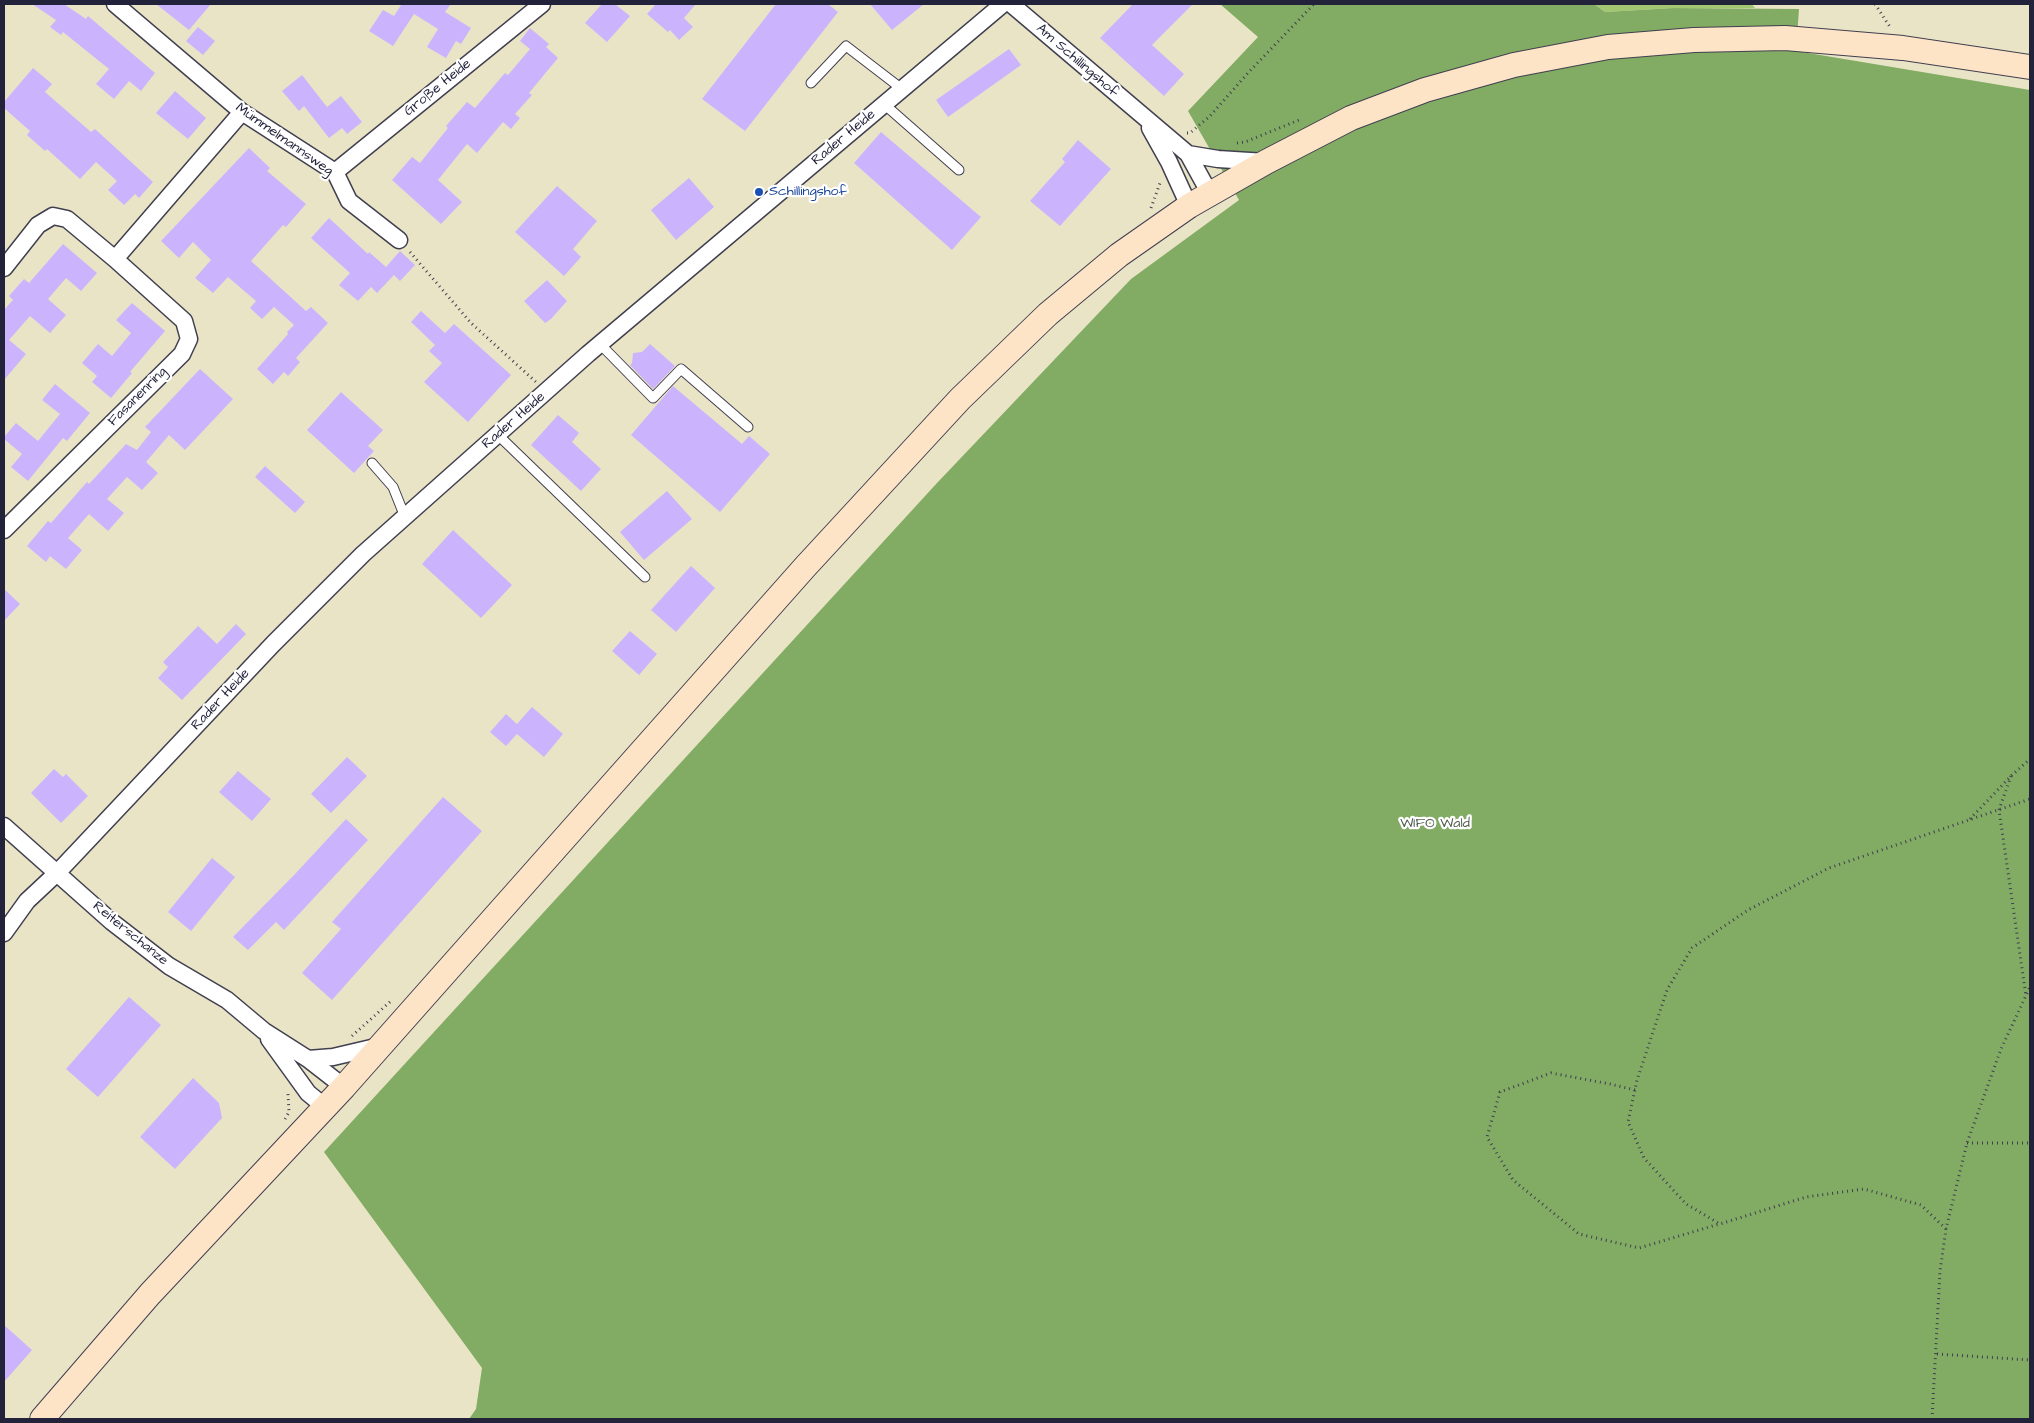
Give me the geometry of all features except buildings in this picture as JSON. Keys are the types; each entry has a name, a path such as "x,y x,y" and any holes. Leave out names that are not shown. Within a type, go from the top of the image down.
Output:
{"main road":[{"path":"42,1419 150,1294 344,1087 804,566 960,398 1056,308 1119,255 1189,206 1266,162 1351,118 1425,90 1514,65 1608,47 1694,40 1786,38 1904,48 2030,67"}],"street":[{"name":"Mümmelmannsweg","path":"115,4 242,112 335,172 349,201 399,240"},
{"name":"Große Heide","path":"335,172 542,4"},
{"name":"Rader Heide","path":"4,933 27,901 58,872 273,644 363,554 600,344 1002,4"},
{"name":"Am Schillingshof","path":"1011,4 1188,154 1210,194"},
{"path":"115,260 242,112"},
{"name":"Am Schillingshof","path":"1144,117 1169,162 1189,206"},
{"path":"1188,154 1218,159 1266,162"},
{"name":"Fasanenring","path":"4,268 38,225 53,216 67,219 184,321 190,339 182,354 4,530"},
{"name":"Reiterschanze","path":"4,826 112,922 169,966 227,1000 264,1031 308,1059 344,1087"},
{"name":"Reiterschanze","path":"264,1031 308,1093 324,1107"},
{"path":"308,1059 333,1058 380,1046"}],"lane":[{"path":"810,83 846,46 902,89"},
{"path":"884,104 960,170"},
{"path":"600,344 653,398 681,369 748,427"},
{"path":"498,436 645,577"},
{"path":"372,463 394,487 405,517"}],"path":[{"path":"1159,130 1190,133 1210,116 1314,4"},
{"path":"399,240 471,323 547,392"},
{"path":"1968,820 2011,776 2030,760"},
{"path":"2011,776 1999,810 2026,996"},
{"path":"1720,1224 1686,1204 1644,1158 1628,1122 1635,1090 1667,990 1692,948 1748,910 1829,868 2030,799"},
{"path":"1932,1419 1940,1271 1946,1229 1967,1143 2001,1049 2030,987"},
{"path":"1635,1090 1551,1073 1500,1092 1487,1137 1513,1180 1579,1234 1639,1248 1806,1197 1864,1189 1921,1205 1946,1229"},
{"path":"1967,1143 2030,1143"},
{"path":"1936,1354 2030,1360"}],"green space":[{"name":"WIFO Wald","path":"1220,4 1594,4 1605,12 1673,8 1799,9 1796,51 2030,90 2030,1419 469,1419 476,1409 482,1368 324,1152 937,483 1131,279 1239,200 1188,111 1258,37"},
{"path":"1594,4 1752,4 1755,8 1673,8 1605,12"}],"place":[{"name":"Schillingshof","path":"759,192"}]}
